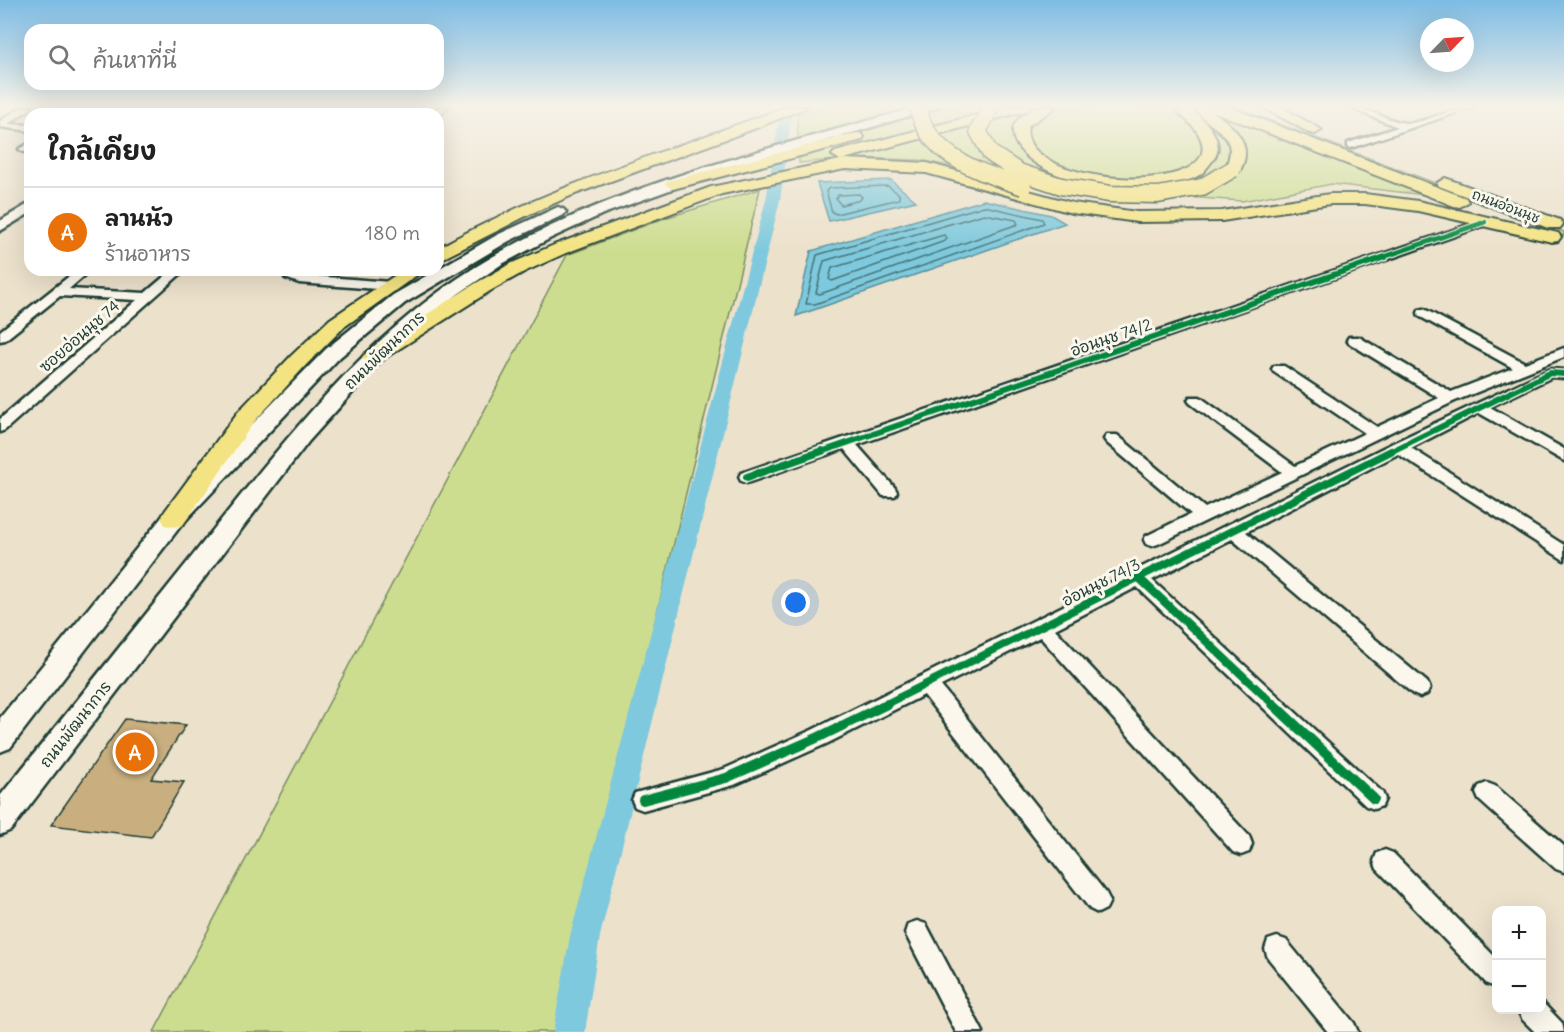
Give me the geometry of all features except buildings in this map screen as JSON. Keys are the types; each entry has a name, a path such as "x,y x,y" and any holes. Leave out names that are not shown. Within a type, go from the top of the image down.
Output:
{"main road":[{"path":"444,253 488,228 543,203 669,155"},
{"path":"797,160 805,155"},
{"path":"373,357 485,285 517,268 560,249 813,155"},
{"path":"797,160 817,155"},
{"path":"950,155 962,163 1025,188 1060,197 1111,205 1197,209 1227,207 1306,193 1361,191 1431,202 1560,236"},
{"path":"995,155 1022,174 1059,187 1114,196 1175,194 1215,183 1233,169 1239,159 1239,155"},
{"path":"1031,155 1052,168 1107,182 1134,184 1168,182 1191,176 1200,170 1209,155"},
{"name":"ถนนอ่อนนุช","path":"1344,155 1560,236"},
{"name":"ถนนอ่อนนุช","path":"1373,155 1560,236"},
{"path":"673,184 756,156 797,160 819,168 865,164 927,168 1053,204 1137,217 1222,216 1346,198 1418,206 1485,222 1560,236"},
{"name":"ถนนพัฒนาการ","path":"444,273 503,238 555,213 670,171 756,156"},
{"name":"ถนนพัฒนาการ","path":"0,820 300,434 373,357 434,303 496,261 553,230 673,184"},
{"path":"174,518 246,417 299,360 338,323 406,276"},
{"name":"ถนนพัฒนาการ","path":"0,739 174,518 333,353 399,299 438,276"}],"street":[{"path":"0,227 24,211"},
{"name":"อ่อนนุช 74/2","path":"747,477 1485,222"},
{"path":"0,337 77,276"},
{"name":"ซอยอ่อนนุช 74","path":"0,427 172,276"},
{"path":"290,276 390,286"},
{"path":"56,292 148,297"},
{"path":"1424,313 1526,369"},
{"path":"1354,340 1450,398"},
{"path":"1152,540 1450,398 1564,352"},
{"path":"1279,369 1376,433"},
{"name":"อ่อนนุช 74/3","path":"643,800 726,778 819,737 1479,407 1550,373 1564,374"},
{"path":"1195,400 1294,473"},
{"path":"1479,407 1564,456"},
{"path":"1112,439 1203,515"},
{"path":"847,443 889,492"},
{"path":"1398,447 1564,553"},
{"path":"1233,530 1420,688"},
{"path":"1139,578 1374,799"},
{"path":"1042,627 1241,844"},
{"path":"927,684 1098,901"},
{"path":"1487,792 1564,861"},
{"path":"1385,861 1492,970"},
{"path":"916,933 970,1032"},
{"path":"1277,949 1345,1032"},
{"path":"1535,1014 1553,1032"}],"green space":[{"path":"799,155 1338,155 1449,198 1332,184 1242,201 1058,188 920,160 857,158 799,163"},
{"path":"1352,155 1362,155 1564,232 1564,236"},
{"path":"760,189 555,1032 154,1032 567,255 662,219"}],"water":[{"path":"891,180 916,201 829,221 817,183"},
{"path":"984,200 1051,215 1065,223 796,316 811,251"}],"waterway":[{"path":"569,1032 585,936 773,200 780,155"}],"cycle path":[{"path":"747,477 1485,222"},
{"path":"643,800 726,778 819,737 1479,407 1550,373 1564,374"},
{"path":"1139,578 1374,799"}],"place":[{"name":"ลานนัว","path":"135,752"}]}
